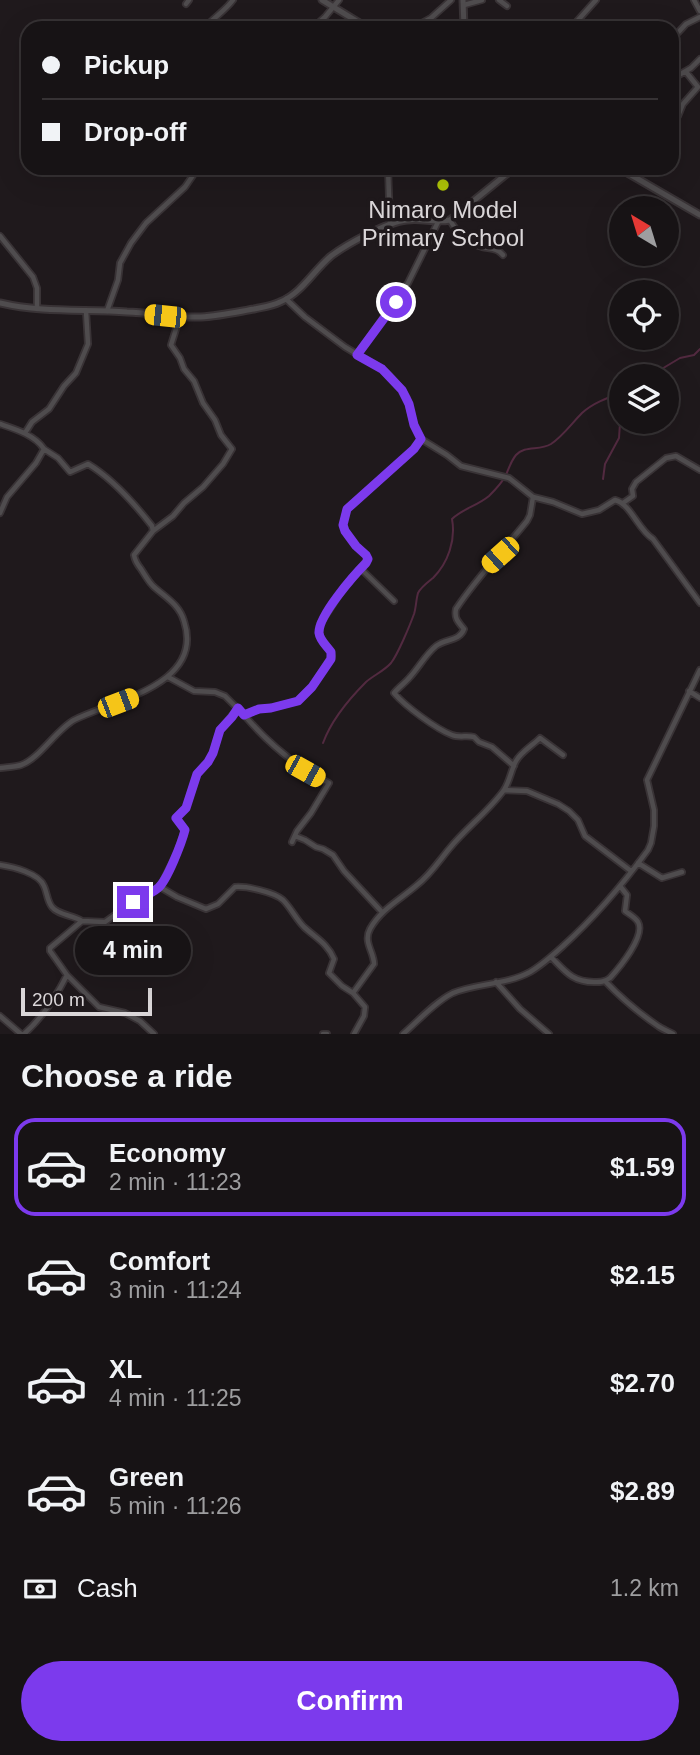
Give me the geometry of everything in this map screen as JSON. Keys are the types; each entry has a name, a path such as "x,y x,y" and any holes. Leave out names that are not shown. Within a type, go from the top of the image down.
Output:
{"street":[{"path":"211,21 233,0"},
{"path":"322,0 356,21"},
{"path":"320,21 339,0"},
{"path":"426,21 451,0"},
{"path":"464,21 463,3 482,0"},
{"path":"499,0 507,6"},
{"path":"577,21 596,0"},
{"path":"694,0 700,11"},
{"path":"679,31 700,17"},
{"path":"679,76 700,59"},
{"path":"679,114 683,104 698,86 686,72"},
{"path":"107,311 118,279 120,263 139,230 185,187 193,175"},
{"path":"388,175 390,225"},
{"path":"0,303 37,309 201,317 272,305 302,287 332,255 390,225 410,219 438,222 450,220 505,175"},
{"path":"634,176 700,215"},
{"path":"450,220 453,227 469,242 498,250 503,256"},
{"path":"357,355 408,284 438,222"},
{"path":"0,236 33,277 37,288 37,309"},
{"path":"286,299 305,317 357,355 382,369 402,390 421,439 461,466 509,478 533,497 582,514 600,510 615,500 623,503 700,603"},
{"path":"25,433 32,422 49,409 76,373 88,344 86,312"},
{"path":"0,768 24,764 71,722 133,697 168,677 186,651 187,632 184,619 173,602 147,579 134,555 153,531 173,516 208,481 232,449 221,435 194,381 170,345 180,316"},
{"path":"0,424 25,433 41,443 44,449 58,458 70,472 88,464 107,477 145,517 153,531"},
{"path":"244,715 298,701 312,687 332,656 330,649 321,639 320,624 343,589 368,559 345,531 343,525 347,509 414,449 421,439"},
{"path":"0,513 7,497 36,463 44,449"},
{"path":"623,503 633,496 632,489 636,482 666,458 676,456 700,470"},
{"path":"515,766 492,747 474,737 455,736 445,732 394,693 437,645 462,634 464,629 456,620 456,609 477,579 527,521 533,497"},
{"path":"361,569 394,601"},
{"path":"403,1034 455,992 523,975 551,957 584,927 620,886 651,843 654,810 647,780 700,670"},
{"path":"168,677 194,691 220,693 289,759 329,783 293,839 305,840 333,855 382,912"},
{"path":"689,691 700,698"},
{"path":"0,865 39,878 53,909 82,920 105,922 160,887 185,830 176,818 186,808 197,774 213,753 220,730 238,708"},
{"path":"353,993 374,964 368,941 369,932 382,912 427,877 449,849 480,818 504,790 519,757 541,738 563,755"},
{"path":"504,790 527,791 569,811 578,820 585,836 631,871"},
{"path":"638,863 662,878 682,872"},
{"path":"551,957 566,974 576,980 605,981 617,970 634,946 640,929 637,920 625,911 627,895 620,886"},
{"path":"160,887 206,909 218,904 234,887 245,887 279,897 306,928 324,942 334,959 328,973 353,993 365,1007 364,1016 354,1034"},
{"path":"82,920 49,949 53,957 99,1007 125,1013 140,1021 154,1034"},
{"path":"0,1016 23,1034 47,1009 67,975"},
{"path":"605,981 651,1021 673,1034"},
{"path":"496,982 520,1009 549,1034"}],"waterway":[{"path":"670,364 680,358 694,355 700,349"},
{"path":"323,743 347,703 366,682 394,659 414,614 418,593 447,558 452,543 452,519 489,496 506,475 516,455 528,449 551,444 586,409 609,398"},
{"path":"603,479 605,464 619,434"}],"place":[{"name":"Nimaro Model Primary School","path":"443,185"}],"route":[{"path":"133,902 160,887 165,880 185,830 176,818 186,808 197,774 213,753 220,730 238,708 244,715 298,701 312,687 331,659 330,649 320,636 320,624 343,589 368,559 345,531 343,525 347,509 394,468 421,439 402,390 389,374 357,355 396,302"}]}
